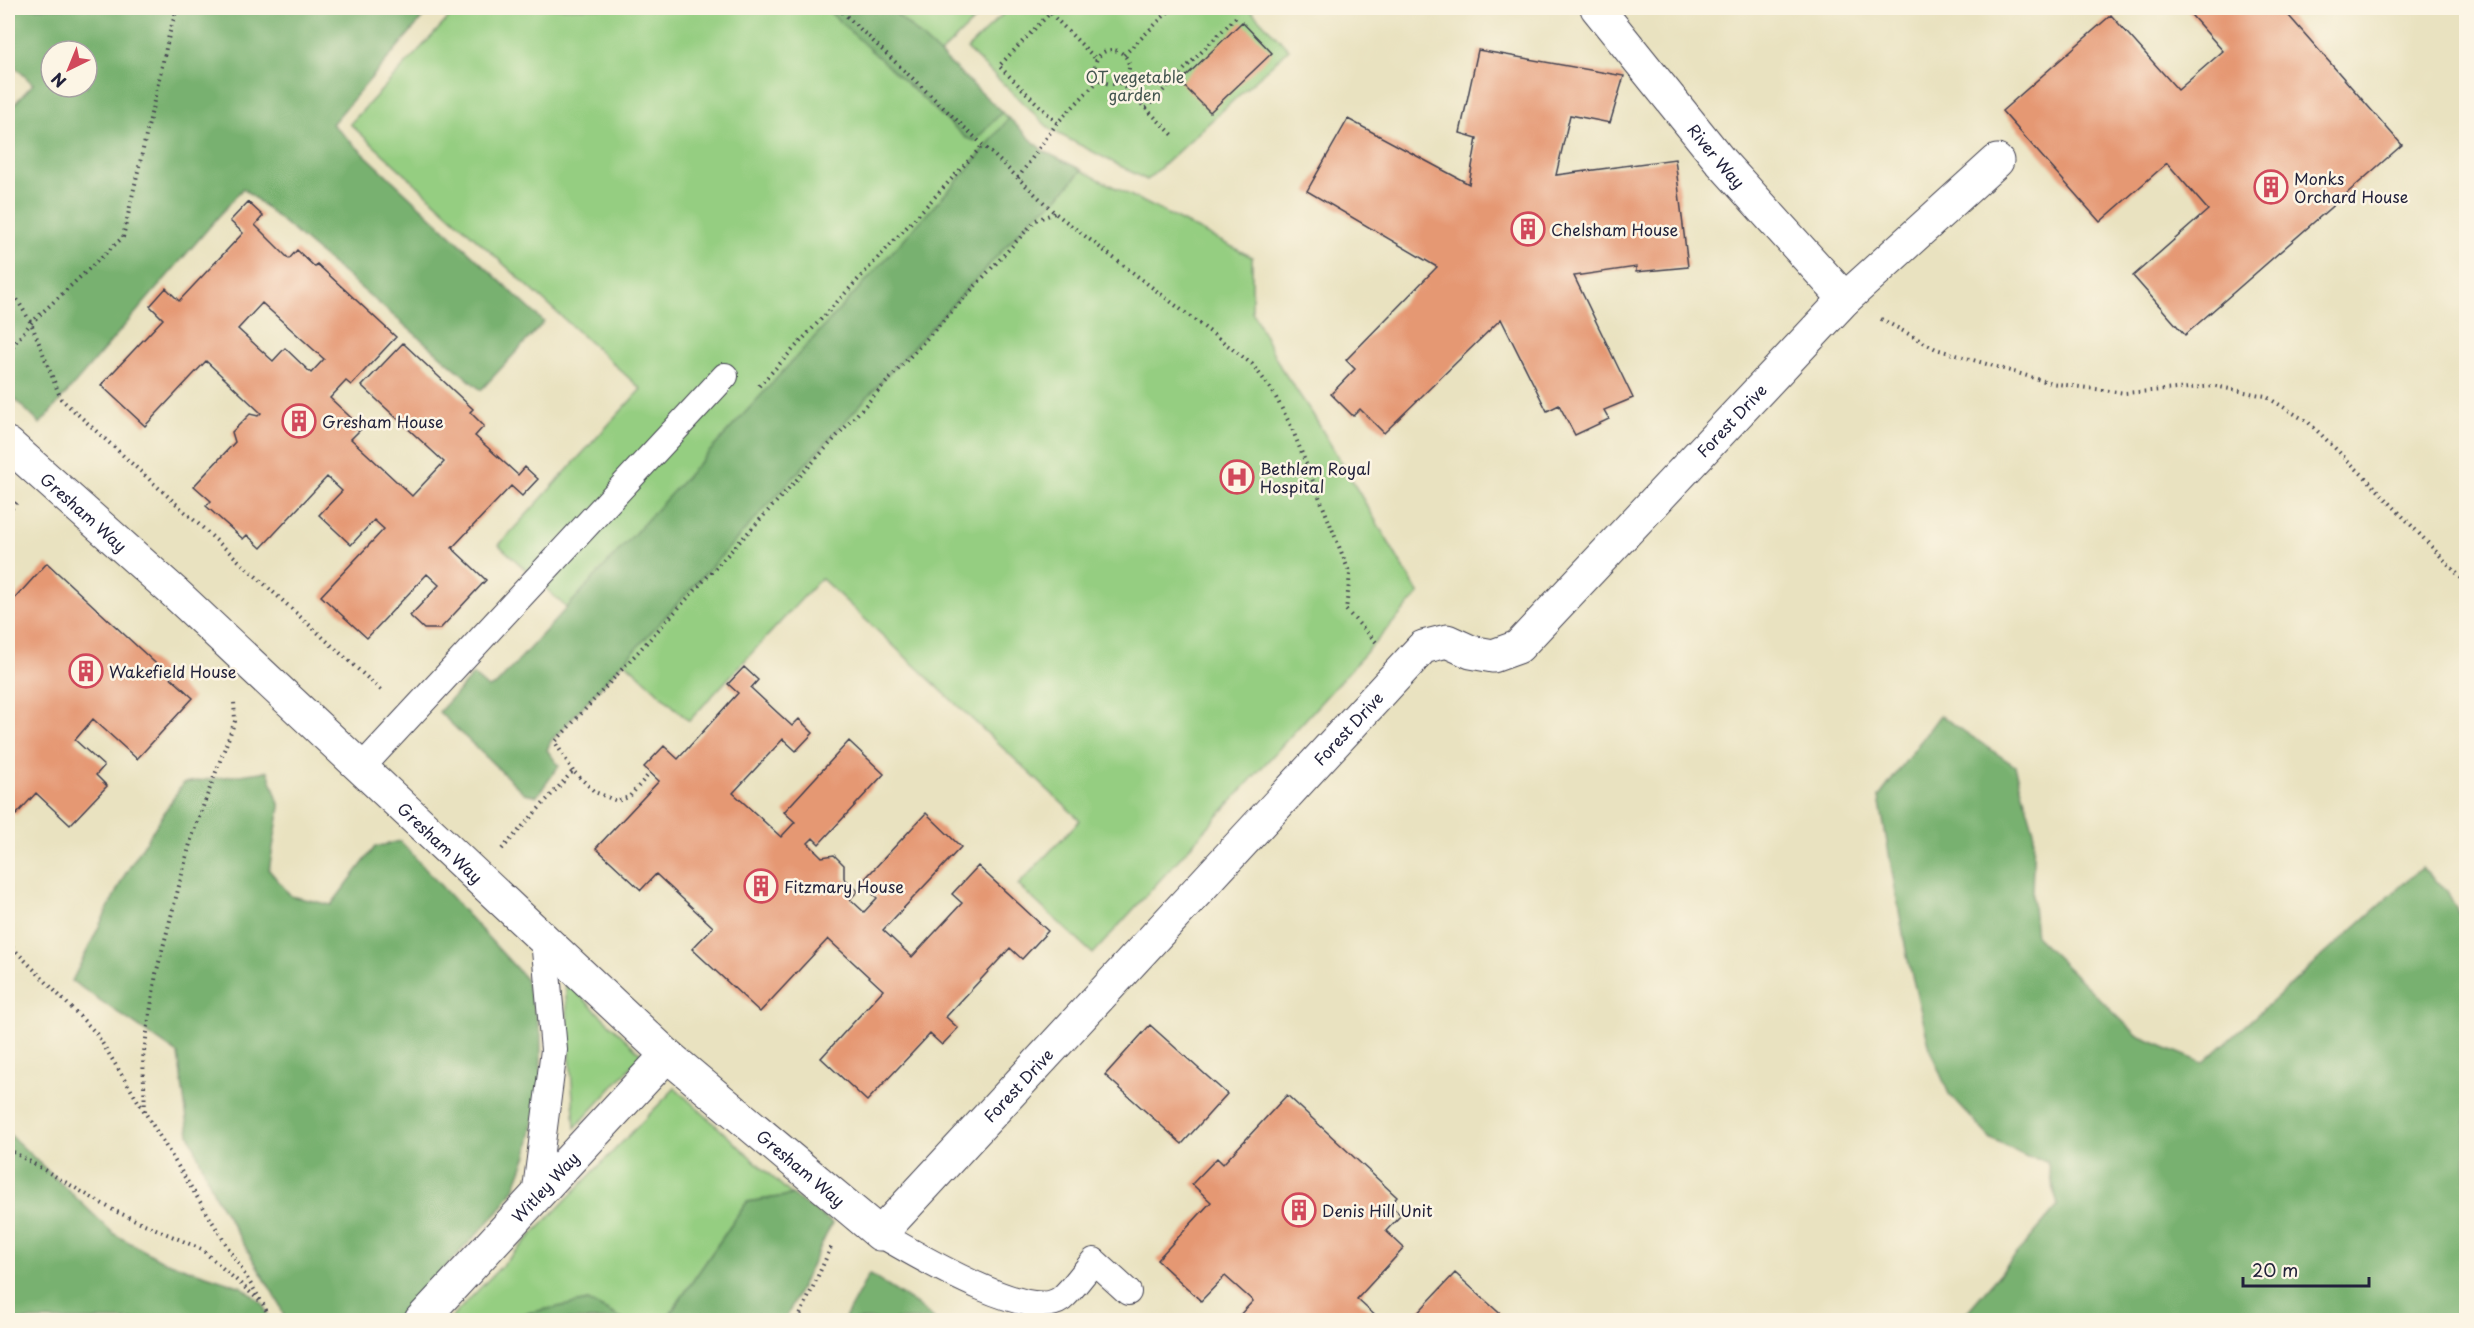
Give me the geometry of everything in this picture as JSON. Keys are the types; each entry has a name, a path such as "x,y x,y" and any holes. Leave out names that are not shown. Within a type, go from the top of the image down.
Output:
{"street":[{"name":"River Way","path":"1598,8 1721,162 1845,299"},
{"name":"Forest Drive","path":"880,1234 1424,646 1447,641 1471,652 1493,656 1518,647 1845,299 1997,161"},
{"name":"Gresham Way","path":"8,444 229,644 667,1055 880,1234"},
{"name":"Witley Way","path":"422,1320 667,1055"}],"lane":[{"path":"361,768 725,375"},
{"path":"535,1197 554,1050 544,939"},
{"path":"880,1234 943,1270 1012,1299 1042,1304 1060,1300 1094,1261 1128,1292"}],"path":[{"path":"8,358 15,343 31,323 123,237 177,8"},
{"path":"838,8 1055,213 1252,364 1291,426 1350,574 1346,610 1402,669"},
{"path":"1124,55 1172,8"},
{"path":"1057,123 999,66 1050,13 1096,59"},
{"path":"1146,108 1237,16"},
{"path":"1115,50 1124,55 1130,64 1128,75 1120,83 1109,84 1100,79 1095,70 1096,59 1104,51 1115,50"},
{"path":"1018,178 1057,123 1100,79"},
{"path":"1120,83 1173,135"},
{"path":"650,773 629,797 616,801 595,792 573,771 555,742 1036,220 1055,213"},
{"path":"8,284 31,323 61,399 409,716"},
{"path":"1845,299 1936,349 2051,383 2125,393 2215,386 2265,396 2308,422 2371,483 2466,583"},
{"path":"145,1111 143,1058 156,974 192,836 235,721 229,644"},
{"path":"477,876 573,771"},
{"path":"8,943 96,1033 271,1320"},
{"path":"8,1149 115,1211 201,1249 263,1304"},
{"path":"798,1320 849,1209"}],"green space":[{"path":"8,8 431,8 332,124 544,322 481,390 243,188 40,424 8,392 8,111 33,84 8,60"},
{"path":"458,8 987,8 940,54 1043,151 1252,257 1252,311 1281,368 1312,413 1419,594 1093,954 1018,885 1080,820 821,578 689,721 499,545 641,389 350,124"},
{"path":"825,8 890,8 1002,112 975,141 966,138"},
{"name":"OT vegetable garden","path":"1009,8 1248,8 1289,49 1147,180 1051,130 967,49"},
{"path":"1009,118 1043,151 1082,170 1057,199 1033,217 551,741 547,750 559,766 537,796 524,793 439,712 473,675 488,688 496,685 968,169"},
{"path":"1940,715 2015,766 2034,831 2032,895 2036,937 2138,1036 2203,1063 2421,868 2446,889 2459,914 2466,908 2466,1320 1960,1320 2058,1206 2047,1161 2027,1157 1991,1139 1949,1094 1931,1052 1907,956 1879,797"},
{"path":"268,771 280,807 269,870 291,896 331,905 375,847 400,841 525,978 541,1034 541,1084 527,1155 514,1189 499,1211 395,1320 285,1320 279,1303 215,1196 189,1134 178,1054 72,981 124,876 183,783"},
{"path":"565,981 642,1055 575,1128"},
{"path":"675,1088 792,1195 747,1202 666,1320 625,1320 588,1301 492,1320 449,1320"},
{"path":"8,1133 114,1234 161,1260 242,1287 263,1304 269,1320 8,1320"},
{"path":"792,1195 832,1223 785,1320 666,1320 747,1202"},
{"path":"869,1274 917,1305 935,1320 844,1320"},
{"path":"588,1301 625,1320 492,1320"}],"building":[{"name":"Monks Orchard House","path":"2185,8 2282,8 2402,145 2185,335 2133,276 2208,210 2167,163 2100,222 2002,111 2111,15 2178,90 2223,51"},
{"path":"1242,22 1272,53 1210,112 1180,82"},
{"name":"Chelsham House","path":"1478,50 1624,76 1610,123 1570,115 1556,175 1675,159 1688,267 1636,272 1636,267 1574,276 1633,398 1604,410 1609,419 1575,435 1559,405 1547,411 1501,319 1384,433 1360,409 1353,416 1331,394 1355,369 1346,360 1437,267 1307,191 1348,119 1469,184 1477,138 1460,133"},
{"name":"Gresham House","path":"248,202 263,216 255,225 289,259 297,250 315,267 317,264 396,337 351,385 346,381 330,398 362,428 351,439 412,496 444,462 362,386 403,343 473,409 470,412 484,426 475,436 518,475 525,467 538,479 522,496 511,486 452,548 486,580 440,629 424,629 410,616 439,585 427,574 367,638 321,596 384,529 374,520 351,545 319,515 342,491 327,477 261,548 247,535 243,539 206,506 211,501 194,486 235,442 232,432 250,414 258,416 261,413 206,361 145,426 101,385 163,319 150,306 166,288 179,301 243,233 230,221","holes":["262,303 324,359 311,373 285,348 273,361 238,329"]},
{"name":"Wakefield House","path":"47,563 193,698 137,759 93,719 75,740 104,766 96,775 107,786 70,825 36,793 16,815 8,807 8,643 11,639 8,636 8,606"},
{"name":"Fitzmary House","path":"744,667 758,680 751,688 792,726 799,719 813,733 796,751 783,739 733,793 781,837 795,822 784,812 849,741 884,774 819,844 813,838 808,843 822,857 834,855 844,865 844,878 858,891 850,899 864,912 877,898 861,883 926,813 961,847 883,930 912,957 962,903 952,894 978,866 1048,931 1022,959 1010,948 946,1017 958,1028 942,1045 930,1034 867,1101 821,1058 883,990 828,939 760,1012 692,949 713,927 656,874 641,890 596,848 659,781 644,767 664,746 678,759 738,693 728,684"},
{"path":"1150,1025 1227,1094 1182,1144 1105,1075"},
{"name":"Denis Hill Unit","path":"1287,1095 1397,1197 1390,1205 1401,1215 1386,1231 1404,1248 1357,1299 1380,1320 1235,1320 1253,1301 1225,1276 1201,1301 1157,1260 1211,1202 1192,1184 1217,1158 1223,1164"},
{"path":"1455,1273 1507,1320 1411,1320"}],"place":[{"name":"Monks Orchard House","path":"2271,187"},
{"name":"Chelsham House","path":"1528,229"},
{"name":"Gresham House","path":"299,421"},
{"name":"Bethlem Royal Hospital","path":"1237,477"},
{"name":"Wakefield House","path":"86,671"},
{"name":"Fitzmary House","path":"761,886"},
{"name":"Denis Hill Unit","path":"1299,1210"}]}
